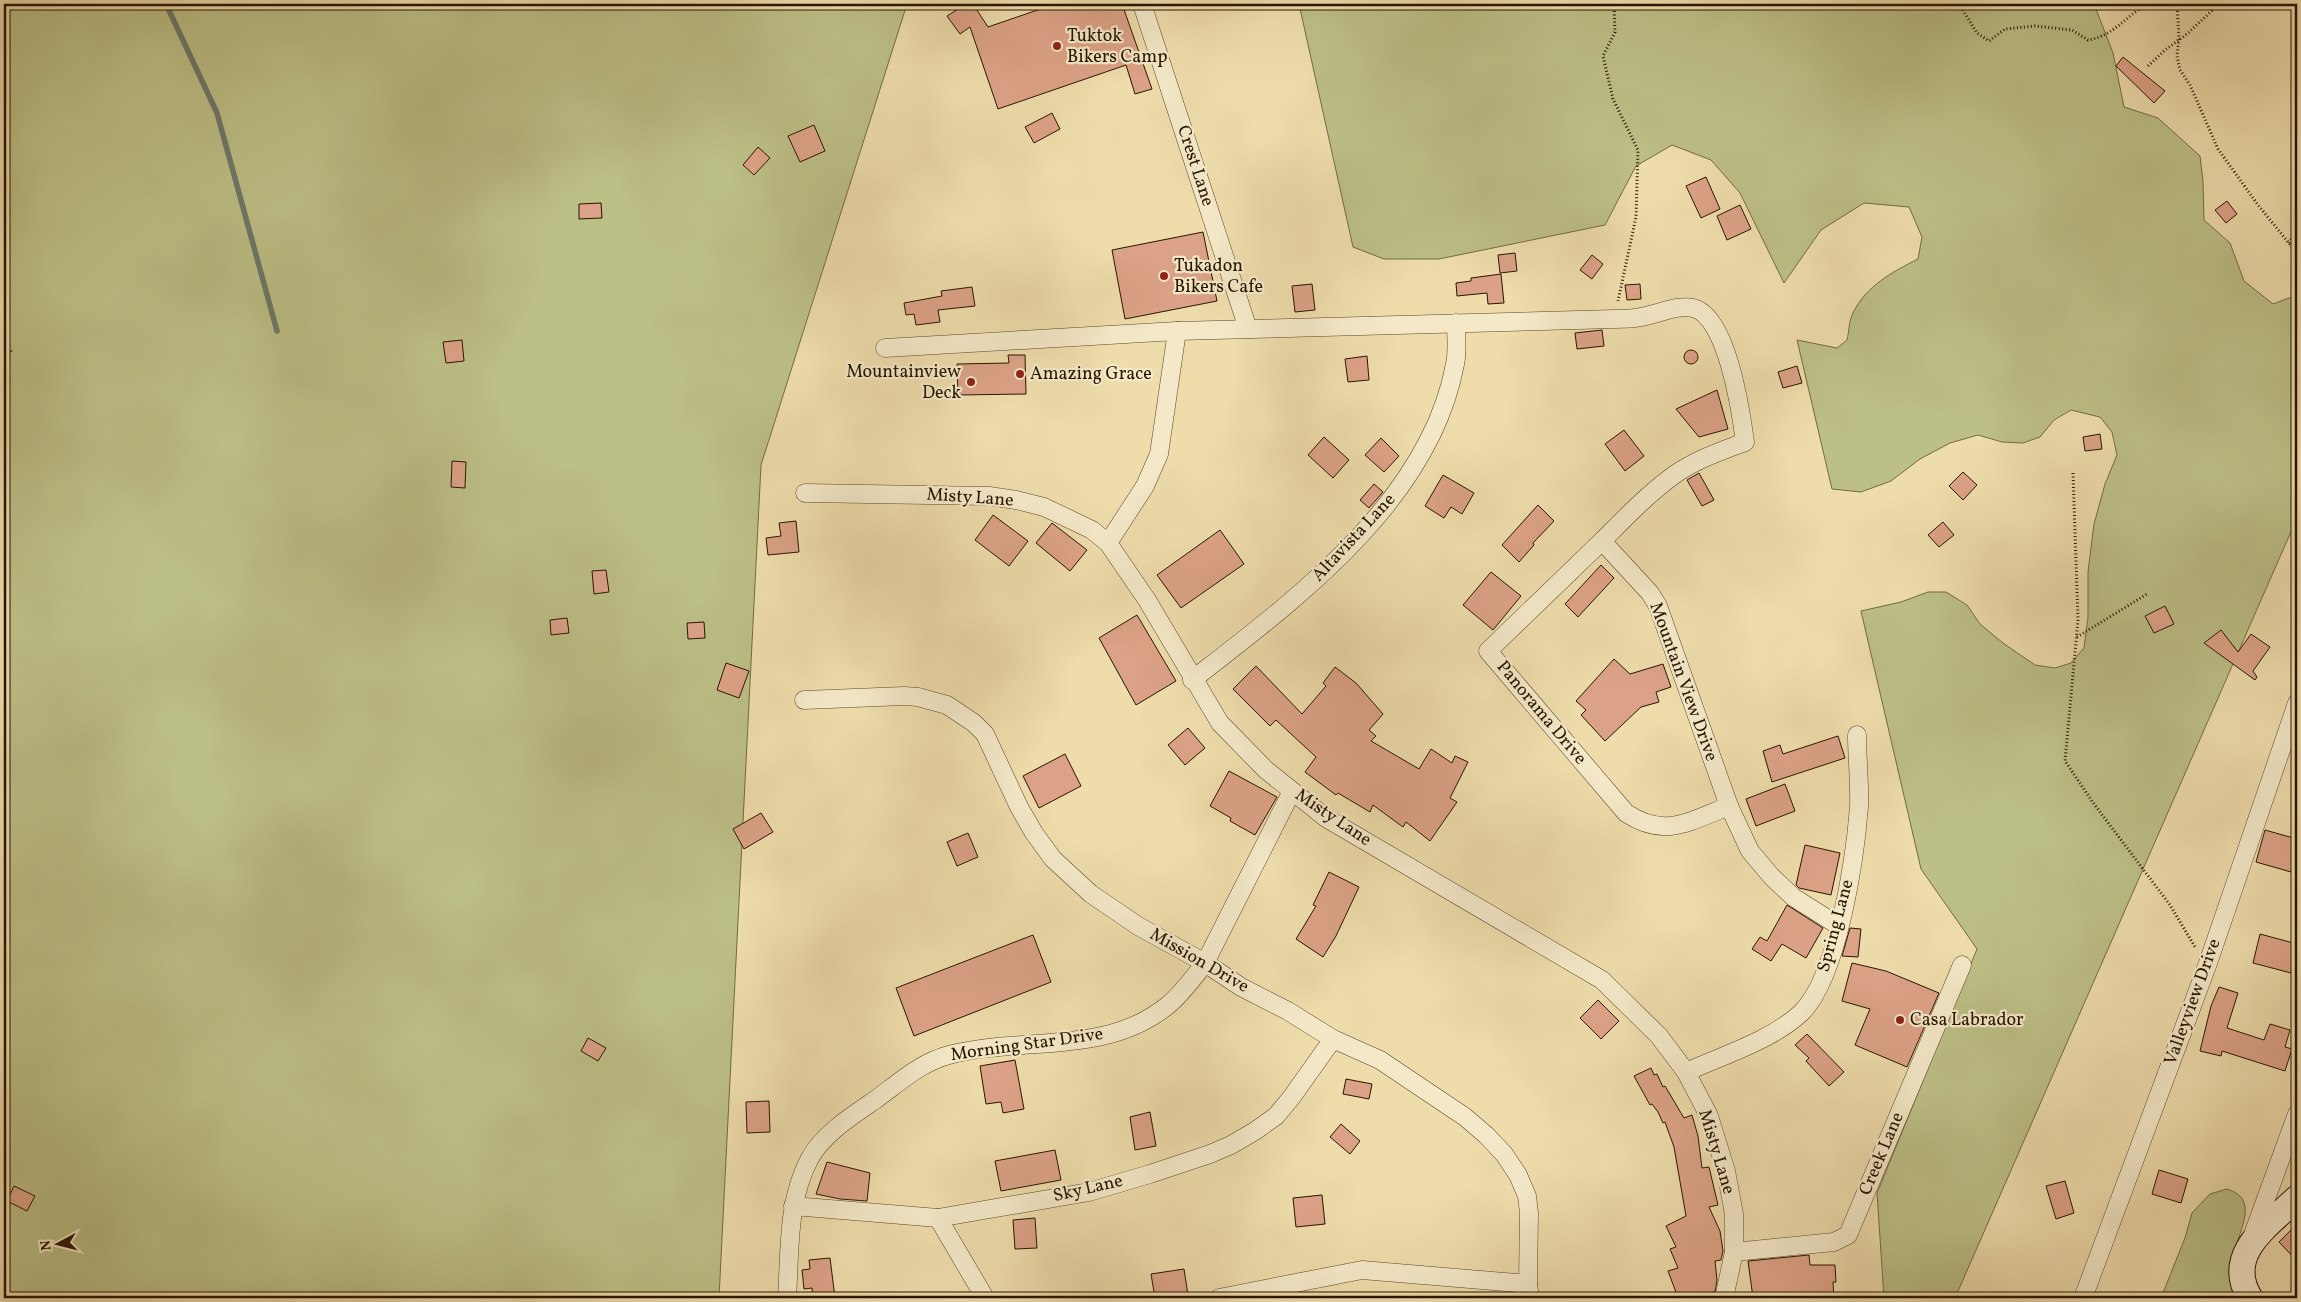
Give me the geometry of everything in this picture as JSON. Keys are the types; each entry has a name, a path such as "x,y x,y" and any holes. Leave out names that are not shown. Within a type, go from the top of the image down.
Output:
{"street":[{"name":"Crest Lane","path":"1142,4 1248,328"},
{"path":"885,348 1248,328 1640,318 1680,308 1693,308 1705,313 1714,324 1737,387 1745,442 1717,452 1675,474 1647,497 1602,541"},
{"name":"Altavista Lane","path":"1192,680 1282,609 1328,569 1372,522 1400,488 1423,451 1449,389 1456,363 1456,323"},
{"path":"1108,543 1145,486 1159,454 1177,331"},
{"name":"Misty Lane","path":"805,493 989,496 1016,500 1044,507 1071,518 1092,530 1108,543 1147,600 1192,680 1220,723 1266,770 1326,818 1602,980 1659,1036 1686,1072 1708,1116 1726,1171 1734,1214 1734,1252 1724,1298"},
{"name":"Mountain View Drive","path":"1602,541 1650,593 1658,606 1729,806 1750,851 1771,876 1793,897 1839,926"},
{"name":"Panorama Drive","path":"1602,541 1488,651 1626,813 1637,820 1660,828 1674,827 1729,806"},
{"name":"Mission Drive","path":"804,700 918,697 947,705 974,723 985,734 1019,807 1034,834 1053,859 1091,894 1130,920 1205,963 1241,987 1288,1011 1333,1039 1380,1060 1464,1117 1504,1154 1518,1175 1526,1196 1529,1213 1529,1291"},
{"name":"Valleyview Drive","path":"2083,1298 2207,966 2297,703"},
{"name":"Spring Lane","path":"1686,1072 1770,1034 1800,1014 1810,1003 1829,963 1851,871 1859,806 1857,735"},
{"name":"Morning Star Drive","path":"787,1298 793,1206 810,1156 823,1141 866,1106 926,1064 947,1056 973,1050 1066,1042 1127,1028 1150,1018 1168,1005 1186,987 1205,963 1292,791"},
{"name":"Creek Lane","path":"1734,1252 1834,1242 1848,1235 1962,965"},
{"name":"Sky Lane","path":"793,1206 938,1218 1089,1192 1150,1174 1231,1146 1276,1116 1333,1039"},
{"path":"2250,1298 2243,1280 2242,1268 2297,1114"},
{"path":"2249,1244 2297,1198"},
{"path":"938,1218 985,1298"},
{"path":"1219,1298 1362,1270 1529,1291"}],"path":[{"path":"1614,4 1615,32 1603,56 1613,99 1638,150 1636,217 1614,319"},
{"path":"1959,4 1977,33 1989,41 2004,29 2035,26 2072,30 2088,40 2101,38 2112,32 2146,4"},
{"path":"2177,4 2177,56 2180,70 2190,85 2218,149 2258,205 2297,253"},
{"path":"2148,66 2165,50 2178,42 2219,4"},
{"path":"2290,243 2297,229"},
{"path":"4,343 12,352"},
{"path":"2074,472 2078,620 2065,761 2094,804 2170,905 2207,966"},
{"path":"2076,637 2147,594"}],"green space":[{"path":"4,4 907,4 761,465 719,1298 4,1298"},
{"path":"1299,4 2094,4 2113,53 2124,107 2158,118 2200,156 2204,220 2230,243 2244,281 2273,304 2297,295 2297,518 1955,1298 1884,1298 1877,1193 1977,949 1921,869 1861,611 1901,602 1928,592 1946,592 1967,605 1980,624 2003,643 2035,665 2055,668 2071,663 2084,648 2088,617 2088,572 2094,524 2105,484 2117,455 2112,432 2100,417 2071,410 2054,420 2040,437 2023,443 2002,442 1978,435 1950,443 1920,459 1891,481 1861,492 1832,489 1797,340 1837,348 1847,340 1852,316 1858,303 1872,287 1918,259 1922,237 1909,207 1864,203 1821,230 1784,283 1740,193 1711,160 1672,145 1636,166 1605,225 1439,259 1384,259 1353,247"},
{"path":"2227,1189 2237,1194 2243,1200 2245,1207 2245,1216 2233,1264 2236,1298 2161,1298 2185,1238 2192,1213 2210,1194"}],"building":[{"name":"Tuktok Bikers Camp","path":"962,4 973,4 988,27 1055,4 1122,4 1152,89 1135,94 1126,65 998,109 970,27 960,34 947,16 963,6"},
{"path":"2123,57 2165,91 2154,103 2116,66"},
{"path":"1052,113 1060,129 1034,143 1025,127"},
{"path":"814,125 825,151 800,162 788,136"},
{"path":"758,147 770,158 754,175 743,165"},
{"path":"1706,177 1720,209 1701,218 1686,186"},
{"path":"2227,201 2237,214 2226,223 2215,210"},
{"path":"601,203 602,218 579,219 579,204"},
{"path":"1740,205 1751,229 1727,240 1717,216"},
{"name":"Tukadon Bikers Cafe","path":"1203,232 1217,301 1125,319 1112,250"},
{"path":"1515,253 1517,271 1500,273 1498,255"},
{"path":"1592,255 1603,264 1592,279 1580,270"},
{"path":"1501,274 1504,303 1488,304 1487,293 1457,296 1456,283 1471,281 1471,278"},
{"path":"1312,284 1315,310 1295,312 1292,286"},
{"path":"1640,284 1641,299 1627,300 1625,285"},
{"path":"972,287 975,306 938,310 940,322 916,325 914,314 906,315 904,303 942,296 941,291"},
{"path":"1602,330 1604,346 1577,349 1575,333"},
{"path":"462,340 464,361 446,363 443,342"},
{"path":"1688,350 1694,350 1698,357 1694,364 1688,364 1684,360 1684,354"},
{"path":"1008,355 1025,355 1026,394 958,395 957,364 1009,363"},
{"path":"1367,356 1369,380 1348,382 1345,359"},
{"path":"1797,366 1802,383 1783,388 1778,372"},
{"path":"1717,390 1728,429 1699,437 1676,409"},
{"path":"1624,430 1644,456 1625,471 1605,444"},
{"path":"2100,434 2102,449 2085,451 2083,437"},
{"path":"1324,437 1349,460 1333,478 1308,455"},
{"path":"1381,438 1399,456 1384,472 1365,455"},
{"path":"452,461 466,462 465,488 451,487"},
{"path":"1963,472 1977,485 1963,500 1949,486"},
{"path":"1699,473 1714,500 1702,506 1687,480"},
{"path":"1443,475 1474,493 1462,514 1451,507 1444,518 1425,506"},
{"path":"1374,484 1383,492 1369,508 1360,500"},
{"path":"1538,505 1554,521 1533,543 1534,545 1519,562 1502,545"},
{"path":"993,515 1028,541 1009,566 975,540"},
{"path":"796,521 799,552 768,555 766,538 781,536 779,523"},
{"path":"1943,522 1954,535 1939,547 1928,535"},
{"path":"1052,523 1087,550 1070,571 1036,543"},
{"path":"1220,530 1244,564 1181,608 1157,575"},
{"path":"1601,565 1614,578 1578,617 1565,604"},
{"path":"606,570 609,592 594,594 592,571"},
{"path":"1491,572 1521,596 1493,630 1463,605"},
{"path":"2165,606 2174,624 2154,633 2145,616"},
{"path":"1137,615 1176,681 1136,705 1099,638"},
{"path":"567,618 569,633 551,635 550,620"},
{"path":"704,622 705,638 688,639 687,623"},
{"path":"2221,630 2238,652 2251,634 2270,647 2253,671 2257,677 2255,680 2204,643"},
{"path":"1614,659 1630,674 1663,664 1671,687 1656,692 1659,702 1641,707 1605,741 1581,715 1586,710 1576,701"},
{"path":"726,663 749,671 739,698 717,690"},
{"path":"1256,666 1302,714 1326,686 1323,683 1335,667 1356,683 1383,714 1369,730 1376,736 1371,741 1419,769 1431,749 1452,763 1455,756 1468,762 1450,798 1457,802 1430,841 1406,822 1403,827 1373,805 1370,812 1338,793 1336,795 1305,772 1316,757 1276,720 1270,726 1233,689"},
{"path":"1188,728 1205,748 1185,765 1168,745"},
{"path":"1838,736 1845,758 1772,782 1763,751 1780,745 1783,754"},
{"path":"1065,754 1081,786 1039,808 1023,776"},
{"path":"1229,771 1277,797 1255,835 1230,821 1231,818 1210,806"},
{"path":"1785,784 1795,811 1756,826 1746,799"},
{"path":"761,813 773,832 744,849 733,829"},
{"path":"2265,830 2297,839 2297,850 2291,872 2256,862"},
{"path":"968,833 978,857 957,866 947,842"},
{"path":"1805,845 1840,853 1831,895 1799,888 1796,885"},
{"path":"1329,872 1359,887 1336,936 1323,957 1296,939 1316,906 1313,905"},
{"path":"1787,905 1823,928 1806,958 1782,944 1771,961 1752,949 1760,937 1767,941"},
{"path":"1850,928 1861,929 1858,957 1842,956"},
{"path":"2260,934 2297,944 2291,973 2253,963"},
{"path":"1033,935 1051,982 914,1036 896,988"},
{"name":"Casa Labrador","path":"1852,963 1886,971 1939,993 1907,1067 1855,1045 1870,1009 1842,1001"},
{"path":"2219,987 2238,993 2227,1028 2264,1040 2270,1024 2290,1030 2285,1047 2292,1049 2285,1071 2222,1051 2221,1056 2200,1051 2211,1006"},
{"path":"1598,1000 1619,1021 1601,1039 1580,1018"},
{"path":"1807,1034 1844,1072 1829,1086 1806,1061 1809,1058 1795,1045"},
{"path":"588,1038 606,1048 598,1061 581,1051"},
{"path":"1015,1060 1024,1109 1003,1113 1001,1102 986,1104 980,1066"},
{"path":"1651,1068 1654,1075 1657,1074 1663,1087 1665,1086 1684,1118 1692,1115 1698,1136 1702,1168 1709,1167 1718,1205 1709,1207 1720,1231 1723,1251 1721,1260 1715,1261 1717,1280 1715,1292 1677,1295 1668,1271 1678,1268 1670,1249 1676,1247 1666,1226 1686,1216 1674,1147 1665,1122 1663,1123 1652,1104 1650,1105 1634,1076"},
{"path":"1346,1079 1372,1084 1369,1099 1343,1094"},
{"path":"769,1101 770,1132 747,1133 746,1102"},
{"path":"1150,1112 1156,1146 1135,1150 1130,1117"},
{"path":"1341,1124 1360,1141 1350,1154 1330,1137"},
{"path":"1055,1150 1061,1180 1001,1191 995,1161"},
{"path":"827,1162 870,1173 867,1201 840,1199 816,1194"},
{"path":"2159,1170 2188,1179 2181,1203 2152,1194"},
{"path":"2065,1181 2074,1213 2056,1219 2046,1186"},
{"path":"14,1186 35,1196 27,1211 7,1201"},
{"path":"1322,1195 1325,1224 1296,1227 1293,1198"},
{"path":"1035,1218 1037,1248 1015,1249 1013,1220"},
{"path":"2297,1224 2297,1261 2279,1242"},
{"path":"1809,1255 1810,1265 1835,1265 1836,1282 1833,1282 1834,1298 1753,1298 1748,1261"},
{"path":"830,1258 835,1298 813,1298 812,1288 804,1289 802,1270 810,1269 809,1260"},
{"path":"1184,1269 1188,1295 1155,1298 1151,1274"}],"waterway":[{"path":"166,4 217,113 277,331"}],"place":[{"name":"Tuktok Bikers Camp","path":"1057,46"},
{"name":"Tukadon Bikers Cafe","path":"1164,276"},
{"name":"Amazing Grace","path":"1020,374"},
{"name":"Mountainview Deck","path":"971,382"},
{"name":"Casa Labrador","path":"1900,1020"}]}
